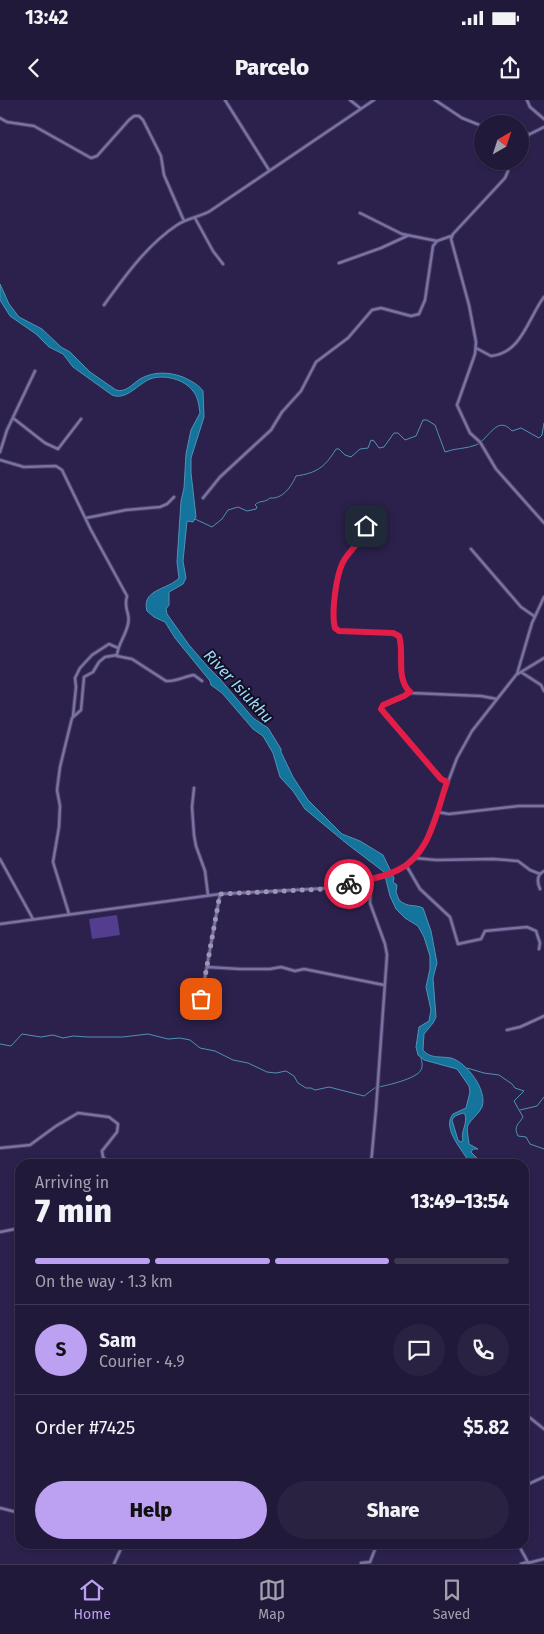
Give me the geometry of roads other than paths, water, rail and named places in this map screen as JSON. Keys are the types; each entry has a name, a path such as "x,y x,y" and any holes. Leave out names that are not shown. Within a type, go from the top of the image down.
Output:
{"street":[{"path":"225,100 269,170"},
{"path":"350,100 360,108"},
{"path":"104,306 154,242 184,221 210,211 374,100"},
{"path":"435,100 462,118 474,123"},
{"path":"527,100 530,107 544,119"},
{"path":"0,118 7,122 34,126 91,158 97,156 129,120 134,116 139,116 143,120 161,156 164,175 184,221"},
{"path":"530,134 544,127"},
{"path":"203,498 220,477 271,430 280,414 301,391 318,360 348,338 372,310 381,308 411,316 419,314 425,300 432,246 437,241 452,236 505,178 508,170"},
{"path":"360,213 407,236 437,241"},
{"path":"195,218 213,251 223,264"},
{"path":"339,263 382,248 407,236"},
{"path":"452,236 451,241 469,304 476,348 457,404 470,433 480,443 496,469 544,524"},
{"path":"476,348 491,356 508,351 524,332 544,297"},
{"path":"0,452 13,418 35,371"},
{"path":"13,418 45,443 57,449 81,419"},
{"path":"0,460 24,468 56,466 60,468 127,596 124,605 128,615 128,625 118,648 117,656"},
{"path":"86,518 126,510 160,507 167,504 174,497"},
{"path":"371,517 362,537 346,558 339,572 335,598 334,626 339,631 393,633 398,635 400,639 402,672 410,692"},
{"path":"471,549 523,609 534,616"},
{"path":"519,673 534,616 544,597"},
{"path":"69,914 53,862 59,821 58,778 72,718 76,687 74,678 92,655 109,644 118,648"},
{"path":"72,718 81,710 84,677 93,672 99,662 105,657 117,656 132,659 166,681 194,675 202,681"},
{"path":"0,924 220,894 329,888 391,873 415,858 426,843 447,782 465,741 497,698 519,673 544,658"},
{"path":"519,673 541,685 544,691"},
{"path":"447,782 438,776 381,710 383,705 410,692 497,698"},
{"path":"194,788 192,813 194,835 205,871 208,896"},
{"path":"437,812 448,814 544,806"},
{"path":"415,858 518,861 530,870 540,874"},
{"path":"0,859 33,918"},
{"path":"406,865 420,889 450,918 458,944 481,939 484,932 489,930 527,927 536,931 540,947 544,943"},
{"path":"540,889 537,881 540,874 544,871"},
{"path":"371,879 369,900 371,912 386,948 371,1159"},
{"path":"201,999 220,894"},
{"path":"207,967 270,969 281,967 295,971 304,969 384,985"},
{"path":"507,1030 520,1027 544,1016"},
{"path":"0,1148 28,1146 74,1114 80,1112 112,1118 118,1124 117,1132 102,1151 104,1159"},
{"path":"0,1232 15,1229"},
{"path":"529,1417 544,1429"},
{"path":"529,1484 544,1477"},
{"path":"0,1508 15,1512"},
{"path":"114,1564 121,1549"},
{"path":"361,1564 370,1562 375,1549"},
{"path":"521,1549 528,1563"},
{"path":"521,1564 544,1559"}],"water":[{"path":"0,284 9,304 19,317 42,329 61,347 70,352 90,372 116,390 126,389 145,376 162,373 183,377 203,391 204,417 191,458 196,517 193,522 187,521 183,561 186,578 183,584 169,592 167,614 189,645 253,718 268,728 281,749 293,777 308,800 342,834 360,841 383,855 394,878 393,882 397,885 396,892 399,900 405,904 423,908 431,931 437,963 433,978 436,1017 424,1034 423,1050 432,1056 451,1058 457,1061 469,1071 479,1085 483,1100 482,1107 469,1123 467,1130 469,1144 478,1149 473,1149 471,1152 478,1159 467,1159 455,1140 450,1126 453,1114 466,1108 470,1092 469,1086 457,1069 424,1060 418,1055 416,1047 419,1027 429,1021 431,1010 426,987 430,969 430,956 418,926 405,918 396,909 390,896 384,872 305,809 293,791 280,777 273,753 263,736 253,729 222,693 211,685 210,681 175,638 165,622 147,611 146,604 148,598 179,578 177,562 186,454 191,430 200,413 195,393 184,383 167,377 161,377 145,381 122,396 112,395 73,367 63,354 49,347 36,334 10,316 0,300","holes":["463,1113 466,1118 462,1134 463,1141 461,1142 458,1140 452,1120 455,1116"]}],"waterway":[{"path":"195,519 212,527 222,519 228,510 238,507 247,511 256,509 255,505 258,502 279,497 283,494 296,476 310,473 320,468 336,449 351,457 360,449 368,448 371,440 379,448 384,447 394,433 398,433 405,440 416,436 423,420 427,420 435,425 445,452 476,445 493,429 502,425 507,426 512,431 521,428 539,438 542,435 544,423"},
{"path":"0,1044 11,1046 22,1034 41,1037 53,1035 63,1038 73,1036 123,1037 148,1034 168,1039 180,1038 190,1040 200,1048 215,1051 233,1060 248,1063 267,1072 286,1071 306,1088 315,1090 329,1087 364,1096 376,1087"},
{"path":"379,1087 414,1076 421,1070 421,1058"},
{"path":"467,1068 499,1075 515,1088 524,1091 514,1101 523,1117 517,1125 518,1136 526,1137 530,1144 544,1149"},
{"path":"520,1110 537,1106 544,1097"}],"water label":[{"name":"River Isiukhu","path":"239,686"}]}
